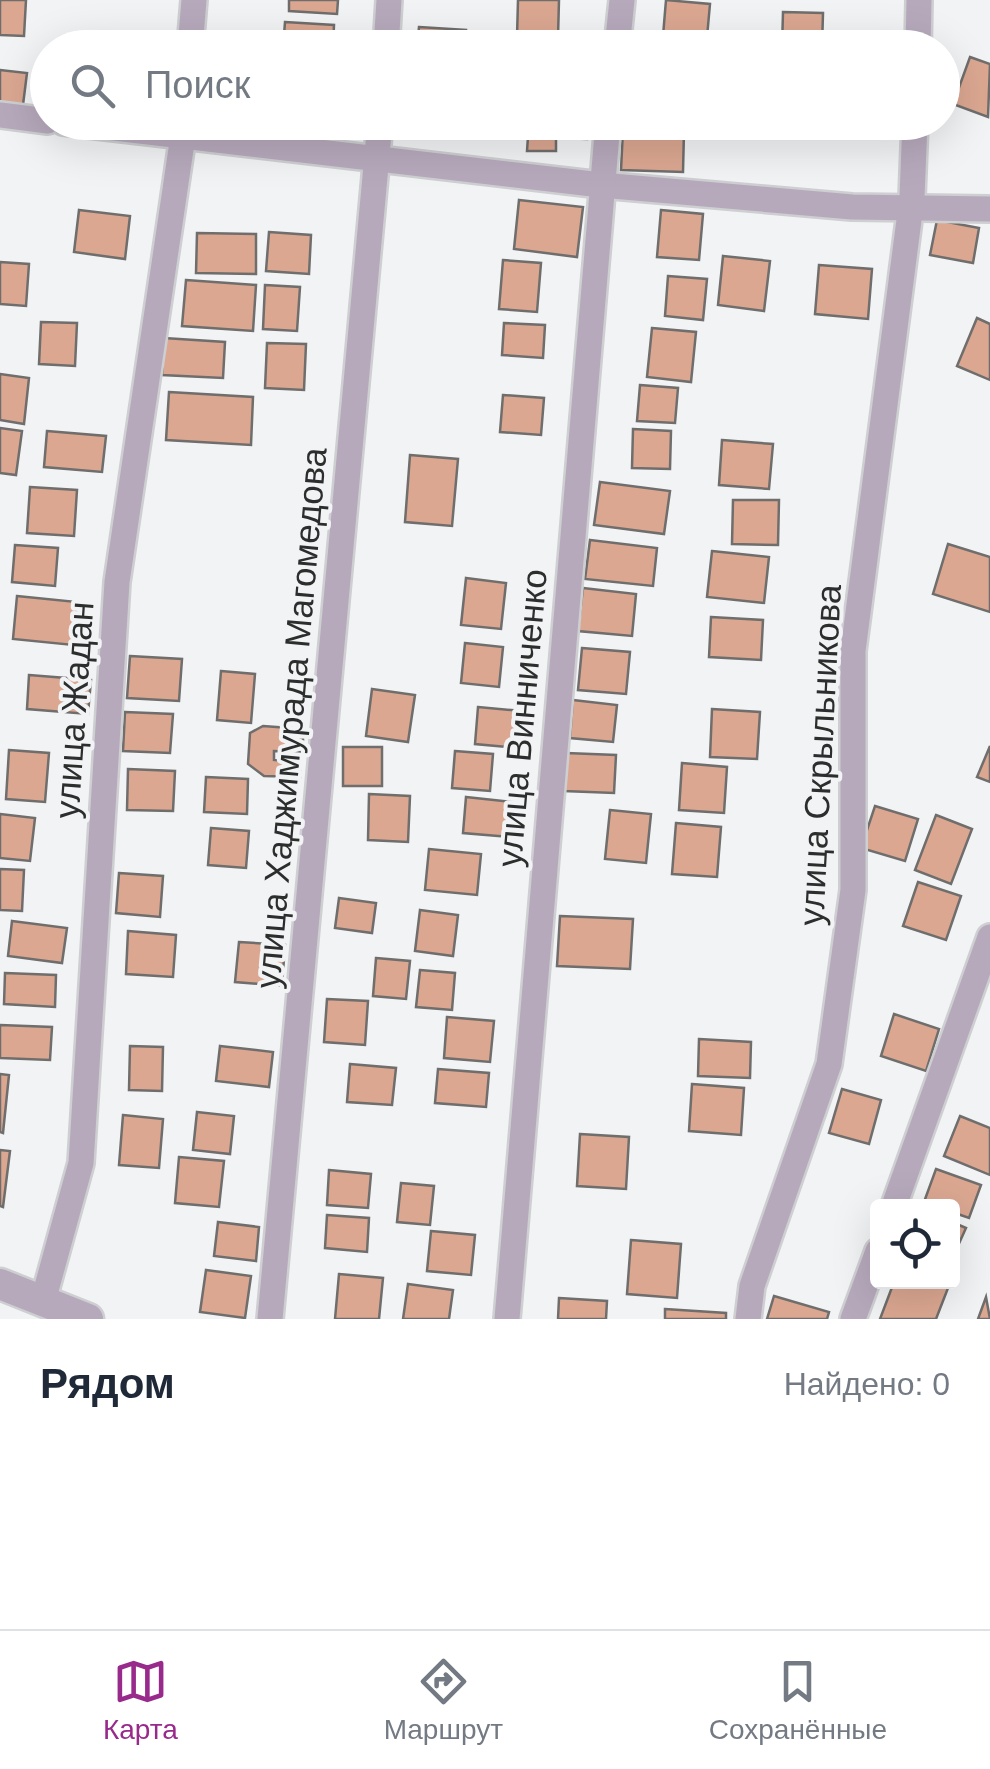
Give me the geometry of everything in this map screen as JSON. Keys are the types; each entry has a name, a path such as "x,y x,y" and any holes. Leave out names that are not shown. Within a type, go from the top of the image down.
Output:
{"street":[{"path":"192,30 194,0"},
{"path":"387,30 389,0"},
{"path":"619,30 622,0"},
{"path":"919,30 920,0"},
{"path":"0,115 30,119"},
{"name":"улица Жадан","path":"43,1301 81,1163 117,582 183,140"},
{"path":"259,140 601,185 852,207 990,210"},
{"name":"улица Хаджимурада Магомедова","path":"270,1319 379,140"},
{"name":"улица Винниченко","path":"507,1319 606,140"},
{"name":"улица Скрыльникова","path":"748,1319 752,1286 829,1064 853,890 853,652 911,207 914,140"},
{"path":"896,1199 990,937"},
{"path":"853,1319 870,1273"},
{"path":"0,1284 88,1319"}],"building":[{"path":"0,0 26,0 24,36 0,35"},
{"path":"289,0 338,0 337,14 289,11"},
{"path":"518,0 559,0 558,30 517,30"},
{"path":"666,0 710,4 708,30 664,30"},
{"path":"783,12 823,13 823,30 782,30"},
{"path":"285,22 334,25 334,30 284,30"},
{"path":"419,27 466,30 419,30"},
{"path":"970,57 990,64 988,117 960,107 960,85"},
{"path":"0,70 27,73 23,105 0,103"},
{"path":"528,140 556,140 556,151 527,151"},
{"path":"622,140 684,140 683,172 621,170"},
{"path":"519,200 583,207 577,257 514,249"},
{"path":"79,210 130,216 125,259 74,252"},
{"path":"661,210 703,214 699,260 657,257"},
{"path":"937,220 979,228 973,263 930,255"},
{"path":"269,232 311,235 309,274 266,271"},
{"path":"197,233 256,234 256,274 196,273"},
{"path":"723,256 770,261 764,311 718,305"},
{"path":"503,260 541,263 537,312 499,309"},
{"path":"0,262 29,264 26,306 0,304"},
{"path":"819,265 872,269 868,319 815,314"},
{"path":"668,276 707,279 703,320 665,316"},
{"path":"186,280 256,285 253,331 182,326"},
{"path":"265,285 300,287 297,331 263,329"},
{"path":"977,318 990,324 990,380 957,366"},
{"path":"41,322 77,323 75,366 39,364"},
{"path":"504,323 545,325 543,358 502,355"},
{"path":"652,328 696,332 691,382 647,377"},
{"path":"164,338 225,342 223,378 162,375"},
{"path":"267,343 306,344 304,390 265,388"},
{"path":"0,374 29,378 24,424 0,420"},
{"path":"640,385 678,388 675,423 637,421"},
{"path":"169,392 253,397 251,445 166,440"},
{"path":"503,395 544,398 541,435 500,432"},
{"path":"0,428 22,431 16,475 0,473"},
{"path":"633,429 671,431 670,469 632,468"},
{"path":"47,431 106,436 102,472 44,467"},
{"path":"722,440 773,444 769,489 719,485"},
{"path":"410,455 458,459 452,526 405,522"},
{"path":"600,482 670,491 664,534 594,525"},
{"path":"30,487 77,490 74,536 27,533"},
{"path":"733,500 779,500 778,545 732,544"},
{"path":"590,540 657,548 653,586 585,579"},
{"path":"948,544 990,557 990,612 933,594"},
{"path":"15,545 58,548 55,586 12,582"},
{"path":"712,551 769,557 764,603 707,597"},
{"path":"466,578 506,583 501,629 461,625"},
{"path":"583,588 636,594 632,636 578,631"},
{"path":"17,596 77,602 73,645 13,639"},
{"path":"711,617 763,620 761,660 709,657"},
{"path":"465,643 503,647 499,687 461,683"},
{"path":"582,648 630,652 626,694 578,690"},
{"path":"130,656 182,659 179,701 127,698"},
{"path":"221,671 255,674 251,723 217,720"},
{"path":"29,675 91,680 88,714 27,709"},
{"path":"372,689 415,695 408,742 366,736"},
{"path":"573,700 617,705 613,742 570,738"},
{"path":"478,707 522,711 519,748 475,744"},
{"path":"712,709 760,712 757,759 710,757"},
{"path":"125,712 173,714 170,753 123,751"},
{"path":"263,726 303,729 303,752 274,751 274,760 300,763 300,777 264,776 248,764 250,733"},
{"path":"990,746 990,782 977,777"},
{"path":"343,747 382,747 382,786 343,786"},
{"path":"9,750 49,753 45,802 6,799"},
{"path":"455,751 493,754 490,791 452,788"},
{"path":"566,753 616,755 614,793 564,791"},
{"path":"682,763 727,767 724,813 679,810"},
{"path":"128,769 175,771 173,811 127,810"},
{"path":"206,777 248,779 247,814 204,812"},
{"path":"369,794 410,796 408,842 368,840"},
{"path":"466,797 513,802 510,837 463,833"},
{"path":"875,806 918,819 905,861 861,848"},
{"path":"610,810 651,814 646,863 605,859"},
{"path":"0,814 35,818 30,861 0,858"},
{"path":"936,815 972,829 951,884 915,870"},
{"path":"676,823 721,827 717,877 672,874"},
{"path":"211,828 249,831 246,868 208,865"},
{"path":"429,849 481,854 477,895 425,890"},
{"path":"0,869 24,870 22,911 0,910"},
{"path":"119,873 163,876 160,917 116,913"},
{"path":"918,882 961,896 946,940 903,926"},
{"path":"339,898 376,903 372,933 335,928"},
{"path":"420,910 458,915 453,956 415,951"},
{"path":"560,916 633,919 630,969 557,966"},
{"path":"12,921 67,928 62,963 8,956"},
{"path":"128,931 176,935 173,977 126,974"},
{"path":"239,942 285,945 282,986 235,982"},
{"path":"376,958 410,961 406,999 373,996"},
{"path":"420,970 455,973 452,1010 416,1007"},
{"path":"5,973 56,975 55,1007 4,1004"},
{"path":"327,999 368,1001 365,1045 324,1042"},
{"path":"894,1014 939,1029 926,1071 881,1056"},
{"path":"447,1017 494,1021 490,1062 444,1058"},
{"path":"0,1025 52,1027 50,1060 0,1058"},
{"path":"699,1039 751,1042 750,1078 698,1076"},
{"path":"130,1046 163,1047 162,1091 129,1090"},
{"path":"220,1046 273,1052 269,1087 216,1081"},
{"path":"350,1064 396,1068 392,1105 347,1102"},
{"path":"438,1069 489,1073 486,1107 435,1103"},
{"path":"0,1074 9,1075 3,1133 0,1132"},
{"path":"692,1084 744,1088 741,1135 689,1131"},
{"path":"842,1089 881,1100 869,1144 829,1133"},
{"path":"197,1112 234,1116 230,1154 193,1150"},
{"path":"123,1115 163,1119 159,1168 119,1165"},
{"path":"960,1116 990,1128 990,1175 944,1156"},
{"path":"580,1134 629,1137 626,1189 577,1186"},
{"path":"0,1150 10,1151 3,1207 0,1206"},
{"path":"179,1157 224,1161 219,1207 175,1203"},
{"path":"936,1169 981,1185 969,1218 960,1215 960,1199 925,1199"},
{"path":"329,1170 371,1174 368,1208 327,1205"},
{"path":"401,1183 434,1186 430,1225 397,1222"},
{"path":"327,1215 369,1218 367,1252 325,1248"},
{"path":"218,1222 259,1227 256,1261 214,1256"},
{"path":"431,1231 475,1235 471,1275 427,1271"},
{"path":"631,1240 681,1244 677,1298 627,1294"},
{"path":"206,1270 251,1276 245,1318 200,1312"},
{"path":"339,1274 383,1278 379,1319 335,1319"},
{"path":"408,1284 453,1290 449,1319 403,1319"},
{"path":"891,1289 948,1289 936,1319 880,1319"},
{"path":"774,1296 829,1312 827,1319 767,1319"},
{"path":"986,1297 990,1319 978,1319"},
{"path":"559,1298 607,1301 606,1319 558,1319"},
{"path":"665,1309 726,1313 726,1319 665,1319"}]}
